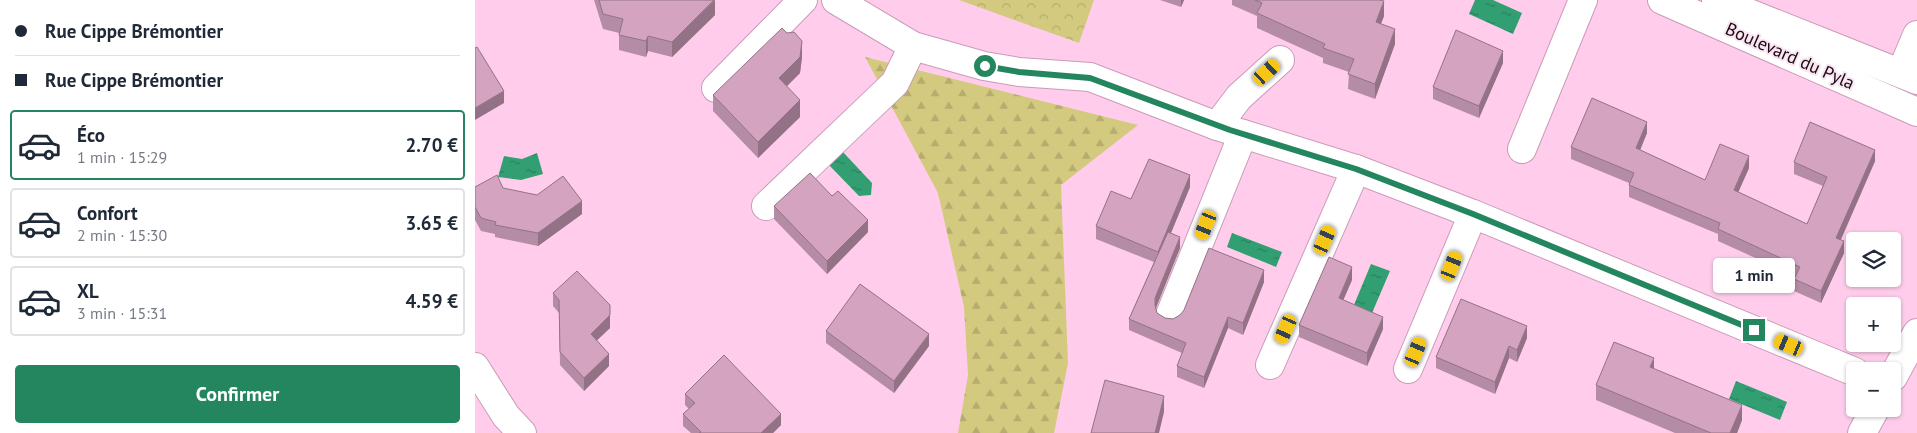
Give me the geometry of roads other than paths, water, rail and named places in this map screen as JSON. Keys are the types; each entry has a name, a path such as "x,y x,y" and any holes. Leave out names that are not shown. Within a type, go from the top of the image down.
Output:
{"street":[{"path":"716,88 803,0"},
{"path":"836,0 913,46 985,66 1019,72 1090,78 1217,126 1356,169 1473,214 1846,368"},
{"path":"1522,149 1583,0"},
{"name":"Boulevard du Pyla","path":"1662,0 1917,112"},
{"name":"Boulevard du Pyla","path":"1716,0 1909,76"},
{"path":"1909,76 1917,35"},
{"path":"766,206 895,83 913,46"},
{"path":"1217,126 1239,97 1280,60"},
{"path":"1170,315 1243,134"},
{"path":"1270,365 1356,169"},
{"path":"1408,369 1473,214"},
{"path":"1901,362 1917,333"},
{"path":"475,367 506,416 522,433"},
{"path":"1862,433 1871,417"}],"water":[{"path":"1475,0 1493,0 1522,13 1513,34 1469,14"},
{"path":"842,151 872,183 871,195 859,196 828,164"},
{"path":"537,153 543,174 521,180 498,177 504,156 522,159"},
{"path":"1232,233 1282,252 1276,267 1227,247"},
{"path":"1371,264 1390,271 1369,320 1351,312"},
{"path":"1736,381 1787,402 1780,420 1729,399"}]}
